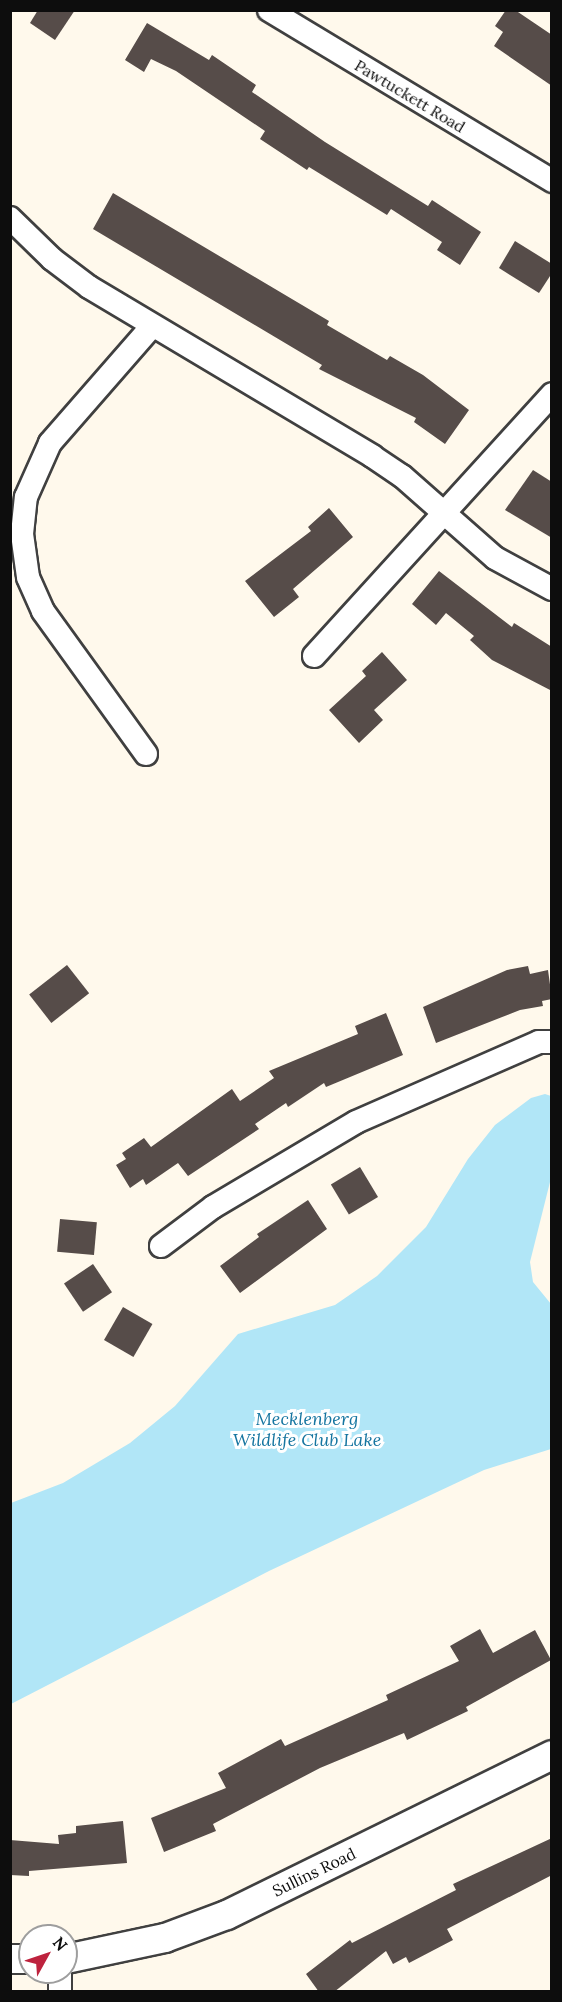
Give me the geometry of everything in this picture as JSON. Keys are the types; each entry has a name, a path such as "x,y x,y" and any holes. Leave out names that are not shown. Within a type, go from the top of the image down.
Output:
{"street":[{"name":"Pawtuckett Road","path":"269,10 552,181"},
{"path":"10,218 52,259 152,326 372,456 402,476 495,558 552,589"},
{"path":"146,754 43,611 28,577 22,534 26,498 50,443 152,326"},
{"path":"314,656 550,397"},
{"path":"160,1246 213,1207 356,1122 539,1042 552,1042"},
{"name":"Sullins Road","path":"78,1956 165,1938 227,1915 552,1755"}],"water":[{"name":"Mecklenberg Wildlife Club Lake","path":"545,1094 551,1096 551,1178 530,1262 533,1282 551,1304 551,1449 484,1470 269,1571 11,1704 11,1503 63,1483 130,1443 175,1406 238,1334 335,1305 377,1276 426,1227 468,1159 495,1125 531,1098"}],"building":[{"path":"38,10 75,10 55,40 30,23"},
{"path":"506,10 515,10 552,35 552,86 494,46 503,32 495,26"},
{"path":"147,23 209,60 212,55 256,85 252,92 325,142 428,206 432,200 481,232 460,265 437,250 442,242 391,209 387,215 309,167 307,170 260,139 265,131 176,71 151,59 144,72 125,60"},
{"path":"113,193 329,321 327,325 387,360 390,356 423,375 469,410 445,444 414,422 416,418 319,369 322,365 93,229"},
{"path":"515,241 552,264 552,273 539,293 499,268"},
{"path":"533,470 552,482 552,538 505,510"},
{"path":"329,508 353,537 293,589 299,597 274,617 245,581 311,531 308,527"},
{"path":"439,571 512,627 514,623 552,647 552,691 492,660 470,640 474,636 446,613 436,625 412,604"},
{"path":"382,652 407,680 374,710 383,720 359,743 329,710 366,676 362,671"},
{"path":"67,965 89,993 51,1023 29,995"},
{"path":"528,966 530,974 548,970 552,999 542,1001 543,1006 520,1010 436,1043 423,1007 507,970"},
{"path":"386,1013 403,1055 326,1087 324,1083 288,1107 286,1103 255,1124 259,1129 188,1176 178,1163 146,1185 143,1179 130,1188 116,1165 126,1159 122,1153 144,1138 151,1147 232,1089 240,1101 274,1078 269,1071 358,1034 355,1026"},
{"path":"360,1167 378,1197 349,1215 331,1185"},
{"path":"308,1200 327,1229 240,1293 220,1266 259,1237 257,1234"},
{"path":"60,1219 97,1222 94,1255 57,1252"},
{"path":"93,1264 112,1292 83,1312 64,1284"},
{"path":"123,1307 152,1324 133,1357 104,1340"},
{"path":"480,1629 493,1653 535,1630 551,1660 466,1707 468,1711 407,1740 404,1733 320,1768 213,1824 216,1831 164,1852 151,1818 226,1788 218,1773 281,1739 285,1746 388,1700 386,1695 459,1661 450,1646"},
{"path":"123,1821 127,1863 29,1871 29,1876 10,1875 10,1840 59,1844 58,1835 76,1833 76,1826"},
{"path":"552,1838 552,1875 447,1929 453,1940 409,1963 406,1957 393,1964 386,1951 334,1992 319,1992 306,1974 350,1940 352,1943 456,1890 453,1884"}]}
